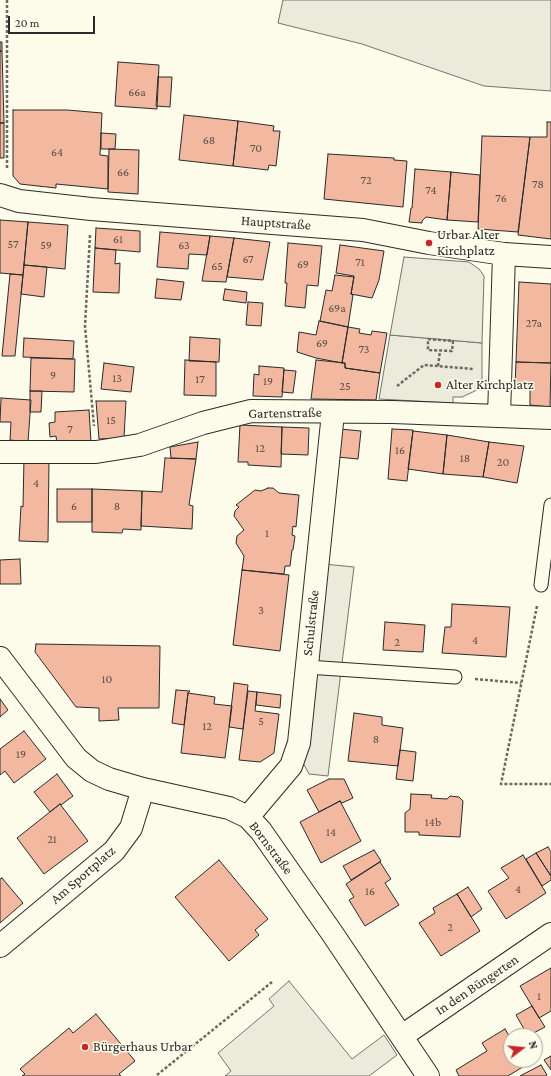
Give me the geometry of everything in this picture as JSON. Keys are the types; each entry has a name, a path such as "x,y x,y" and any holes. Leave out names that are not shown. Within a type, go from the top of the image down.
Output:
{"street":[{"name":"Hauptstraße","path":"2,198 91,209 363,230 429,243 504,254 551,257"},
{"path":"499,416 504,254"},
{"name":"Gartenstraße","path":"0,452 96,452 140,445 203,423 251,411 333,413 393,412 551,418"},
{"name":"Schulstraße","path":"248,817 291,766 299,743 333,413"},
{"name":"Bornstraße","path":"0,658 76,758 92,771 109,779 143,789 229,808 248,817 261,831 428,1076"},
{"name":"Am Sportplatz","path":"0,946 114,851 131,828 143,789"},
{"name":"In den Büngerten","path":"402,1036 551,934"}],"lane":[{"path":"541,585 551,505"},
{"path":"307,667 455,677"}],"path":[{"path":"2,198 6,0"},
{"path":"91,209 85,326 96,452"},
{"path":"428,339 453,341 452,351 440,351 428,350 428,339"},
{"path":"438,366 440,351"},
{"path":"393,412 397,385 424,365 501,371"},
{"path":"541,585 501,784 551,784"},
{"path":"455,677 521,683"},
{"path":"157,1075 272,982"}],"shaded area":[{"path":"283,0 551,0 551,91 484,86 362,44 278,23"},
{"path":"404,257 469,262 479,269 484,276 482,343 390,335"},
{"path":"390,335 482,343 482,380 477,390 462,397 453,397 453,403 379,399"},
{"path":"324,564 354,567 328,776 309,774 302,761"},
{"path":"289,981 352,1059 384,1035 397,1055 369,1076 225,1076 231,1071 218,1053 274,1006 269,999"}],"building":[{"path":"0,42 2,42 2,51 0,51"},
{"path":"0,51 2,51 4,123 0,123"},
{"path":"118,62 159,65 157,109 115,106"},
{"path":"158,77 172,77 170,107 156,106"},
{"path":"13,110 67,110 102,113 100,155 108,156 108,189 56,184 56,188 20,184 13,176"},
{"path":"184,115 238,121 233,166 179,160"},
{"path":"238,121 274,126 273,131 280,131 276,166 269,165 268,170 233,166"},
{"path":"547,122 551,122 551,239 518,235 530,137 547,137"},
{"path":"0,123 4,123 4,158 0,158"},
{"path":"101,133 116,134 115,149 101,149"},
{"path":"482,136 530,137 518,232 478,229"},
{"path":"109,149 139,150 138,194 108,192"},
{"path":"328,154 394,158 394,160 407,161 403,207 324,199"},
{"path":"415,169 451,172 447,220 426,217 422,223 409,222 412,208"},
{"path":"451,172 480,175 478,222 447,220"},
{"path":"0,220 28,222 23,275 0,273"},
{"path":"28,222 68,225 65,269 24,265"},
{"path":"96,228 140,231 140,252 95,248"},
{"path":"160,232 210,236 207,255 189,254 188,269 157,267"},
{"path":"210,236 234,238 226,282 202,281"},
{"path":"234,238 270,242 263,280 227,277"},
{"path":"288,243 322,246 318,286 307,285 305,308 285,306"},
{"path":"340,245 384,251 379,280 372,298 351,294 354,276 336,273"},
{"path":"95,248 116,250 115,264 120,263 119,293 93,292"},
{"path":"24,265 47,267 44,297 21,294"},
{"path":"10,274 23,275 15,356 2,356"},
{"path":"335,275 354,277 348,327 320,321 326,290 332,291"},
{"path":"157,279 184,282 181,300 155,298"},
{"path":"519,282 551,284 551,363 516,362"},
{"path":"225,289 247,292 246,303 223,300"},
{"path":"248,302 263,303 261,326 246,325"},
{"path":"319,321 348,327 342,363 316,358 297,352 299,332 316,335"},
{"path":"348,327 360,329 359,333 371,335 372,331 387,333 380,373 345,368 345,363 342,363"},
{"path":"190,337 220,339 219,362 189,361"},
{"path":"24,338 74,341 73,359 23,357"},
{"path":"31,358 75,359 74,392 30,391"},
{"path":"185,360 216,362 216,396 184,395"},
{"path":"316,360 345,363 345,368 380,373 376,400 311,399"},
{"path":"516,362 551,363 550,407 530,405 530,386 515,385"},
{"path":"104,363 134,367 131,392 101,389"},
{"path":"259,366 284,368 282,397 253,396 254,374 259,375"},
{"path":"284,370 296,371 293,393 282,392"},
{"path":"30,391 42,391 41,412 30,412"},
{"path":"1,398 31,400 28,442 10,440 11,422 0,422"},
{"path":"96,401 126,401 124,438 99,439"},
{"path":"89,410 91,442 57,445 56,436 50,437 49,423 55,422 55,412"},
{"path":"240,425 282,427 281,467 248,465 248,462 238,462"},
{"path":"282,427 309,428 308,455 281,454"},
{"path":"340,429 361,431 358,459 337,457"},
{"path":"392,429 413,430 407,481 388,479"},
{"path":"413,431 447,435 443,474 408,469"},
{"path":"447,435 489,442 483,477 443,474"},
{"path":"198,442 196,459 171,458 170,447"},
{"path":"489,442 524,446 517,483 483,477"},
{"path":"24,458 49,460 48,542 19,541 21,506 23,507"},
{"path":"165,458 196,459 189,505 193,506 192,529 141,526 142,491 162,492"},
{"path":"268,488 273,488 279,493 299,495 296,527 293,526 292,535 295,536 290,566 285,566 284,574 242,570 244,556 236,543 237,536 244,530 234,516 235,511 239,507 236,505 255,490 261,491"},
{"path":"57,489 92,489 92,522 57,522"},
{"path":"92,489 142,491 141,530 123,529 122,533 92,532"},
{"path":"20,559 21,584 0,584 0,560"},
{"path":"242,570 289,575 280,651 233,645"},
{"path":"452,604 510,607 506,657 442,653 445,627 451,627"},
{"path":"385,622 425,625 423,652 383,650"},
{"path":"36,644 160,646 159,708 118,708 119,720 99,721 99,708 76,707 35,652"},
{"path":"234,683 248,685 243,729 229,727"},
{"path":"176,690 190,691 188,693 184,725 172,723"},
{"path":"248,691 257,692 255,711 279,714 274,753 260,762 239,760"},
{"path":"257,692 281,695 280,708 256,705"},
{"path":"188,693 215,697 214,704 232,706 225,758 181,753"},
{"path":"0,699 8,710 0,717"},
{"path":"354,713 382,717 382,725 403,728 398,766 348,761"},
{"path":"24,731 46,759 14,783 5,771 0,775 0,749"},
{"path":"400,750 416,752 413,781 396,779"},
{"path":"57,774 73,796 50,812 34,792"},
{"path":"329,779 344,779 353,798 342,803 340,801 319,812 307,790"},
{"path":"411,794 432,795 431,798 447,799 450,796 459,797 463,801 460,837 419,835 419,832 405,832 405,813 410,809"},
{"path":"340,801 361,841 321,863 300,822"},
{"path":"60,804 88,841 44,874 17,838"},
{"path":"548,847 551,852 551,876 536,853"},
{"path":"374,850 381,861 351,880 343,866"},
{"path":"536,853 551,876 551,880 542,886 526,859"},
{"path":"523,855 546,893 506,919 488,891 509,878 501,868"},
{"path":"219,860 268,919 255,930 259,935 229,961 175,897"},
{"path":"380,862 391,879 385,883 399,905 365,926 349,900 354,897 346,884"},
{"path":"2,878 23,903 0,923 0,879"},
{"path":"468,887 482,909 471,917 457,894"},
{"path":"457,894 480,931 441,956 419,923 435,913 433,908"},
{"path":"551,968 551,1011 539,1018 520,986"},
{"path":"532,1006 545,1027 523,1028 516,1015"},
{"name":"Bürgerhaus Urbar","path":"96,1014 135,1061 119,1074 121,1076 22,1076 25,1074 20,1069 69,1028 73,1033"},
{"path":"503,1030 503,1068 521,1068 508,1076 459,1076 456,1070 487,1051 482,1043"},
{"path":"551,1056 551,1070 544,1060"},
{"path":"535,1068 543,1068 547,1075 545,1076 520,1076"}],"place":[{"name":"Urbar Alter Kirchplatz","path":"429,243"},
{"name":"Alter Kirchplatz","path":"438,385"},
{"name":"Bürgerhaus Urbar","path":"85,1047"}]}
